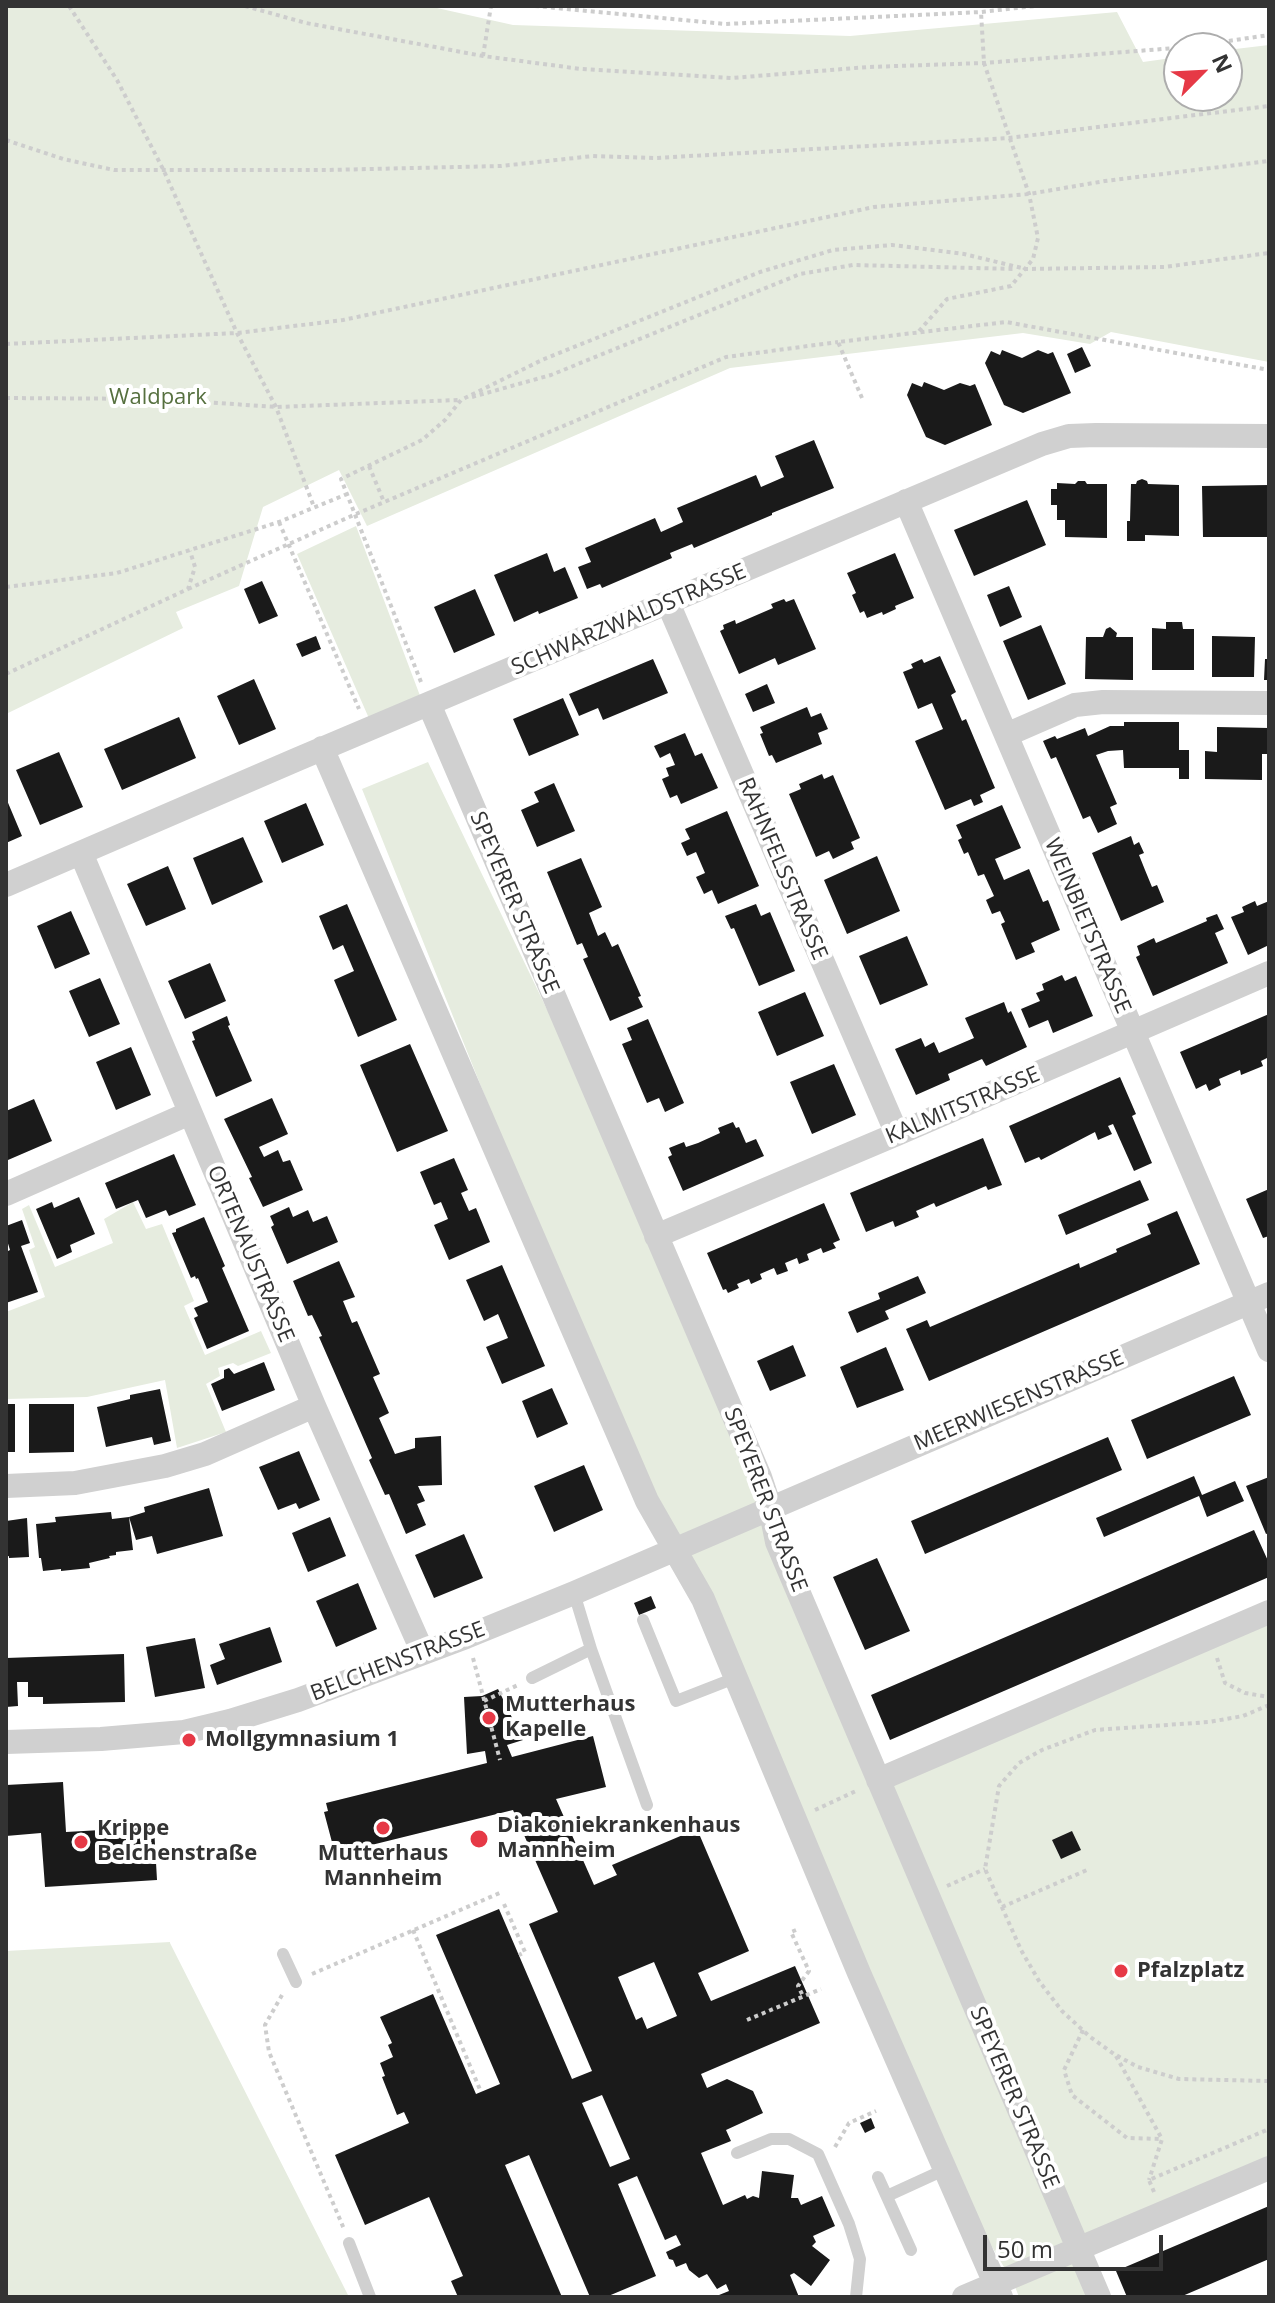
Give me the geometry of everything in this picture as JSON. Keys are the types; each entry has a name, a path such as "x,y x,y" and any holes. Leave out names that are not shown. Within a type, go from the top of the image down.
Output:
{"street":[{"name":"SCHWARZWALDSTRASSE","path":"6,885 1042,444 1069,436 1269,436"},
{"name":"WEINBIETSTRASSE","path":"906,501 1132,1032 1259,1298 1269,1350"},
{"name":"RAHNFELSSTRASSE","path":"668,603 897,1134"},
{"path":"1006,735 1075,705 1103,702 1269,703"},
{"name":"SPEYERER STRASSE","path":"429,704 760,1477 777,1542 1099,2297"},
{"path":"322,748 647,1501 703,1599 859,1973 999,2290"},
{"name":"ORTENAUSTRASSE","path":"81,853 314,1406 423,1653"},
{"name":"KALMITSTRASSE","path":"656,1236 1269,973"},
{"path":"6,1194 190,1113"},
{"name":"MEERWIESENSTRASSE","path":"770,1507 1259,1298"},
{"path":"6,1486 75,1483 165,1466 205,1454 314,1406"},
{"name":"BELCHENSTRASSE","path":"6,1742 184,1732 230,1721 298,1700 466,1637 770,1507"},
{"path":"878,1780 1269,1612"},
{"path":"964,2297 999,2290 1078,2248 1269,2168"}],"lane":[{"path":"574,1593 647,1805"},
{"path":"643,1620 676,1701 735,1678"},
{"path":"532,1678 591,1649"},
{"path":"283,1954 296,1982"},
{"path":"737,2153 771,2139 789,2139 818,2154 849,2224 860,2259 856,2297"},
{"path":"887,2196 946,2169"},
{"path":"878,2177 911,2250"},
{"path":"349,2243 370,2297"}],"path":[{"path":"69,6 117,80 163,169 237,333 276,407 314,507"},
{"path":"245,6 306,23 483,56 581,69 732,78 1188,47 1269,35"},
{"path":"483,56 491,6"},
{"path":"535,6 725,24 981,12 1035,6"},
{"path":"918,332 947,299 1011,286 1033,259 1038,238 1029,194 984,63 981,12"},
{"path":"6,140 63,159 114,170 501,166 593,156 655,158 1009,138 1269,106"},
{"path":"6,344 237,333 343,320 874,207 1029,194 1105,181 1269,161"},
{"path":"429,704 341,479 422,440 445,420 461,400 542,360 760,272 833,250 892,245 964,254 1026,269"},
{"path":"6,398 160,399 276,407 461,400 551,375 800,274 853,265 1026,269 1164,267 1269,253"},
{"path":"6,674 287,544 726,357 1006,322 1269,370"},
{"path":"838,342 862,398"},
{"path":"369,466 384,502"},
{"path":"6,587 117,573 279,522 347,494"},
{"path":"279,522 368,729"},
{"path":"188,589 195,567 190,551"},
{"path":"466,1637 500,1760"},
{"path":"1209,1637 1225,1683 1245,1693 1269,1697"},
{"path":"484,1701 532,1678"},
{"path":"1269,1705 1243,1716 1209,1722 1095,1730 1042,1750 1019,1763 999,1786 985,1869 1021,1950 1039,1981 1062,2011 1114,2054 1138,2067 1179,2079 1269,2081"},
{"path":"807,1814 878,1780"},
{"path":"926,1895 985,1869"},
{"path":"1002,1907 1087,1870"},
{"path":"349,2243 269,2052 265,2025 288,1987 296,1982 502,1892"},
{"path":"504,1904 525,1952 519,1955"},
{"path":"413,1930 481,2092"},
{"path":"796,1930 791,1932 809,1971 798,1986 803,1997"},
{"path":"747,2020 821,1989"},
{"path":"1083,2030 1064,2070 1072,2095 1127,2138 1162,2139"},
{"path":"1114,2054 1162,2139 1149,2180 1162,2213"},
{"path":"838,2156 835,2147 849,2123 876,2111"},
{"path":"1149,2180 1269,2129"}],"green space":[{"name":"Waldpark","path":"6,6 428,6 513,25 850,36 1117,12 1143,62 1163,59 1163,112 1243,112 1243,48 1269,45 1269,362 1111,332 1090,344 1023,333 730,368 367,526 339,470 263,507 239,586 176,612 183,628 6,714"},
{"path":"356,526 422,701 371,723 297,554"},
{"path":"428,762 656,1236 878,1780 1269,1612 1269,2161 1086,2238 1099,2297 1019,2297 946,2169 647,1501 362,789"},
{"path":"133,1202 146,1229 162,1224 194,1301 184,1306 205,1355 261,1331 271,1353 238,1366 233,1363 218,1368 220,1376 206,1384 226,1432 177,1448 165,1380 87,1397 6,1399 6,1312 45,1297 29,1250 35,1247 22,1209 29,1205 55,1267 113,1243 104,1219"},
{"path":"170,1942 349,2297 6,2297 6,1951"}],"building":[{"path":"1082,347 1091,366 1075,373 1067,354"},
{"path":"1002,350 1022,358 1038,350 1048,354 1053,352 1071,393 1023,413 1004,405 985,363 991,351 1000,355"},
{"path":"924,382 944,390 960,383 975,384 992,425 945,445 926,437 907,395 912,383 922,387"},
{"path":"814,440 834,488 694,548 692,544 670,553 672,558 602,588 600,584 587,589 578,567 591,562 585,548 655,518 661,532 683,522 677,508 756,475 761,487 784,477 775,456"},
{"path":"1142,479 1148,484 1179,485 1179,536 1145,535 1145,541 1127,541 1131,484"},
{"path":"1078,481 1107,484 1107,538 1065,537 1065,520 1057,520 1057,505 1051,505 1051,489 1057,489 1057,483 1075,484"},
{"path":"1269,485 1269,537 1203,537 1202,486"},
{"path":"1027,500 1046,545 974,576 954,530"},
{"path":"547,553 554,572 565,567 578,598 514,622 494,575"},
{"path":"895,553 914,598 883,615 882,612 867,618 864,611 860,613 852,595 856,593 847,573"},
{"path":"262,581 278,616 259,624 244,589"},
{"path":"1009,586 1022,617 1000,627 987,595"},
{"path":"475,589 495,635 454,653 434,607"},
{"path":"784,599 786,602 794,599 816,649 778,665 775,658 739,674 720,631 724,629 723,625 735,620 736,624 773,608 771,604"},
{"path":"1166,622 1182,622 1183,629 1194,629 1194,670 1152,670 1152,628 1166,629"},
{"path":"1041,625 1066,684 1028,700 1003,641"},
{"path":"1110,627 1117,633 1116,637 1133,637 1133,680 1085,679 1086,637 1103,637"},
{"path":"316,636 321,649 302,657 296,644"},
{"path":"1212,636 1255,637 1254,677 1212,677"},
{"path":"940,656 956,692 951,695 962,721 966,719 995,788 980,795 983,802 974,806 971,799 945,810 915,741 943,729 932,703 918,709 903,672 922,659 924,663"},
{"path":"653,659 668,693 603,720 598,708 579,716 569,694"},
{"path":"1265,659 1269,659 1269,680 1264,680"},
{"path":"254,679 276,729 239,745 217,696"},
{"path":"767,684 775,703 753,712 745,694"},
{"path":"563,698 579,735 529,756 513,719"},
{"path":"807,707 811,717 821,713 828,729 818,733 822,744 776,763 772,755 769,756 760,727"},
{"path":"179,717 196,758 122,790 104,749"},
{"path":"1124,722 1179,722 1179,750 1189,750 1189,779 1179,779 1179,768 1124,768 1123,750 1096,755 1117,804 1110,807 1117,824 1098,833 1090,816 1083,819 1056,757 1051,759 1043,741 1085,728 1088,736 1110,726 1124,726"},
{"path":"1217,727 1269,728 1269,754 1262,754 1262,780 1205,779 1205,751 1217,752"},
{"path":"685,733 695,756 702,753 718,788 681,804 677,795 670,798 662,779 669,776 666,768 675,765 670,753 660,758 654,746"},
{"path":"59,752 83,807 40,825 16,770"},
{"path":"822,774 824,779 833,775 860,838 851,842 854,849 833,859 829,851 816,857 789,794 801,789 799,784"},
{"path":"554,783 575,831 537,847 521,810 539,802 534,792"},
{"path":"6,798 22,836 6,843"},
{"path":"306,803 324,845 282,863 264,821"},
{"path":"1002,805 1021,848 995,859 1004,880 1029,869 1043,902 1048,900 1060,930 1031,943 1035,952 1016,960 1001,924 1005,922 1000,911 992,914 986,900 994,896 984,874 978,876 968,852 964,854 956,825"},
{"path":"727,811 759,886 718,904 712,890 704,894 696,877 705,873 696,852 687,856 681,843 690,839 685,829"},
{"path":"1131,836 1134,845 1139,842 1144,853 1139,855 1152,887 1157,885 1164,902 1121,921 1092,853"},
{"path":"243,837 263,882 212,905 193,858"},
{"path":"877,856 900,911 847,934 824,880"},
{"path":"581,858 602,907 589,913 598,936 605,932 612,947 618,944 643,1007 610,1021 583,959 588,957 582,943 577,945 547,872"},
{"path":"168,866 186,909 146,926 127,884"},
{"path":"1255,901 1257,906 1269,901 1269,945 1248,955 1231,917 1244,912 1242,907"},
{"path":"347,904 397,1020 358,1037 334,980 354,971 343,945 333,950 319,916"},
{"path":"756,904 761,916 770,912 795,971 759,986 734,928 731,929 725,916"},
{"path":"71,911 90,954 55,969 37,926"},
{"path":"1217,914 1224,929 1215,933 1228,963 1153,996 1136,957 1140,955 1137,946 1154,938 1156,943"},
{"path":"907,936 928,985 880,1005 859,956"},
{"path":"210,963 226,1001 185,1019 168,981"},
{"path":"1062,975 1065,981 1076,976 1093,1016 1053,1033 1048,1020 1029,1028 1021,1009 1040,1001 1036,993 1044,990 1042,984"},
{"path":"100,978 120,1024 89,1037 69,991"},
{"path":"805,992 824,1036 777,1056 758,1012"},
{"path":"1004,1002 1027,1047 986,1066 982,1059 948,1074 950,1080 916,1095 895,1049 921,1038 925,1047 934,1042 939,1053 974,1038 965,1018"},
{"path":"1269,1014 1269,1057 1261,1061 1263,1066 1241,1075 1240,1070 1219,1079 1221,1085 1209,1091 1206,1084 1196,1089 1180,1052"},
{"path":"227,1016 228,1026 252,1081 216,1097 192,1041 195,1040 192,1032"},
{"path":"648,1019 684,1103 665,1112 659,1098 647,1103 622,1044 632,1040 627,1028"},
{"path":"410,1044 448,1131 397,1152 360,1065"},
{"path":"131,1047 151,1095 116,1110 96,1062"},
{"path":"834,1064 856,1115 812,1134 790,1082"},
{"path":"1120,1077 1152,1163 1134,1171 1113,1124 1108,1126 1112,1134 1098,1140 1095,1132 1041,1160 1039,1157 1025,1163 1009,1126"},
{"path":"272,1098 288,1134 259,1147 264,1157 278,1150 283,1162 290,1160 303,1190 263,1207 224,1119"},
{"path":"34,1099 52,1141 8,1160 6,1111"},
{"path":"733,1122 736,1128 739,1127 746,1143 756,1139 764,1156 683,1191 668,1157 672,1155 669,1148 684,1142 686,1147 698,1143 720,1133 718,1128"},
{"path":"983,1138 1002,1185 988,1190 986,1186 936,1207 934,1203 916,1211 919,1217 895,1227 893,1221 866,1232 850,1193"},
{"path":"174,1154 196,1205 169,1216 166,1210 146,1218 138,1200 116,1209 105,1183"},
{"path":"454,1158 468,1190 461,1193 469,1211 476,1208 490,1242 449,1260 434,1225 448,1219 441,1202 434,1205 420,1172"},
{"path":"1140,1180 1149,1200 1066,1235 1058,1215"},
{"path":"1269,1189 1269,1236 1263,1238 1246,1199"},
{"path":"79,1197 95,1234 70,1245 72,1252 57,1259 36,1209 52,1202 54,1208"},
{"path":"824,1203 840,1240 833,1243 836,1248 823,1253 821,1248 807,1254 809,1260 799,1264 797,1258 785,1263 788,1271 777,1275 774,1268 760,1274 762,1279 751,1284 749,1279 737,1284 739,1288 728,1293 726,1289 723,1290 707,1253"},
{"path":"289,1207 293,1217 308,1210 313,1222 327,1216 338,1242 287,1264 271,1227 274,1225 270,1216"},
{"path":"1177,1211 1200,1264 929,1381 906,1329 927,1320 930,1327 1079,1263 1080,1268 1117,1252 1116,1249 1151,1234 1147,1224"},
{"path":"204,1217 249,1331 207,1349 194,1318 198,1316 194,1308 208,1302 198,1278 191,1278 172,1233"},
{"path":"22,1220 30,1243 21,1246 38,1292 6,1303 6,1252 10,1250 6,1226"},
{"path":"339,1261 355,1297 343,1301 352,1323 357,1321 380,1374 373,1377 389,1413 379,1418 395,1454 415,1448 415,1438 441,1436 442,1485 418,1486 425,1501 417,1504 426,1525 406,1534 389,1494 385,1495 369,1460 372,1458 319,1337 322,1336 312,1315 308,1316 293,1281"},
{"path":"502,1265 545,1366 502,1384 486,1347 508,1338 498,1314 484,1321 466,1280"},
{"path":"918,1276 926,1293 885,1311 889,1319 857,1333 848,1312 880,1299 878,1293"},
{"path":"793,1345 806,1376 770,1391 757,1361"},
{"path":"886,1347 904,1390 857,1408 840,1367"},
{"path":"264,1362 275,1390 222,1411 211,1384 224,1378 224,1370 229,1368 234,1374"},
{"path":"1234,1376 1251,1415 1147,1459 1131,1420"},
{"path":"552,1388 568,1424 537,1438 522,1401"},
{"path":"160,1389 171,1441 154,1445 152,1437 106,1447 97,1407 130,1399 130,1395"},
{"path":"6,1404 15,1404 15,1452 6,1452"},
{"path":"29,1404 74,1404 74,1452 29,1453"},
{"path":"1108,1437 1122,1470 925,1554 911,1521"},
{"path":"299,1451 320,1500 299,1509 296,1503 278,1510 259,1467"},
{"path":"584,1465 603,1510 554,1532 534,1486"},
{"path":"1194,1476 1202,1495 1235,1481 1244,1501 1207,1517 1199,1496 1104,1537 1096,1518"},
{"path":"1269,1477 1269,1533 1266,1534 1246,1486"},
{"path":"209,1488 223,1536 157,1554 152,1536 136,1540 129,1517 145,1512 144,1507"},
{"path":"111,1512 112,1519 129,1517 133,1550 116,1552 110,1558 89,1563 90,1568 43,1571 36,1524 56,1522 55,1517"},
{"path":"330,1517 346,1556 308,1572 292,1533"},
{"path":"27,1518 29,1557 6,1557 6,1521"},
{"path":"1254,1530 1269,1563 1269,1577 890,1740 871,1695"},
{"path":"464,1534 483,1578 434,1598 415,1555"},
{"path":"877,1558 910,1631 865,1650 833,1577"},
{"path":"358,1583 377,1629 336,1647 316,1601"},
{"path":"651,1596 656,1608 639,1615 634,1603"},
{"path":"270,1627 282,1662 217,1685 210,1665 225,1659 219,1644"},
{"path":"195,1638 205,1688 155,1697 146,1647"},
{"path":"124,1654 125,1702 43,1704 43,1697 28,1697 28,1682 17,1682 18,1706 6,1707 6,1658"},
{"path":"498,1689 523,1740 507,1745 512,1757 593,1736 606,1787 556,1799 594,1885 617,1875 612,1865 697,1829 749,1951 698,1973 711,2001 795,1966 820,2023 701,2074 707,2088 727,2079 753,2091 763,2113 726,2130 731,2141 701,2153 723,2205 745,2195 747,2199 753,2196 759,2198 762,2171 794,2175 791,2198 798,2198 801,2205 822,2196 835,2226 813,2236 816,2242 812,2246 830,2260 811,2286 794,2273 790,2275 799,2297 714,2297 729,2291 726,2284 717,2289 707,2274 699,2278 686,2263 676,2267 669,2259 666,2252 681,2245 676,2235 665,2240 637,2176 618,2184 656,2276 606,2297 590,2297 529,2155 505,2165 562,2297 458,2297 451,2281 463,2276 429,2197 365,2225 335,2155 409,2123 404,2112 397,2115 382,2077 385,2076 380,2063 393,2057 388,2045 392,2043 380,2017 433,1994 476,2094 500,2084 436,1935 499,1909 572,2079 592,2071 529,1924 558,1912 513,1810 339,1853 337,1845 333,1846 324,1812 328,1811 326,1803 487,1763 485,1751 467,1754 464,1697 482,1696","holes":["654,1962 677,2016 647,2029 642,2017 636,2020 618,1977","602,2095 630,2159 610,2167 582,2103"]},
{"path":"63,1782 66,1832 154,1827 157,1880 45,1887 41,1833 6,1836 6,1785"},
{"path":"1072,1831 1081,1850 1061,1859 1052,1840"},
{"path":"871,2118 875,2128 865,2133 860,2123"},
{"path":"1269,2206 1269,2259 1180,2297 1127,2297 1116,2271"}],"place":[{"name":"Mutterhaus Kapelle","path":"489,1718"},
{"name":"Mollgymnasium 1","path":"189,1740"},
{"name":"Mutterhaus Mannheim","path":"383,1828"},
{"name":"Diakoniekrankenhaus Mannheim","path":"479,1839"},
{"name":"Krippe Belchenstraße","path":"81,1842"},
{"name":"Pfalzplatz","path":"1121,1971"}]}
